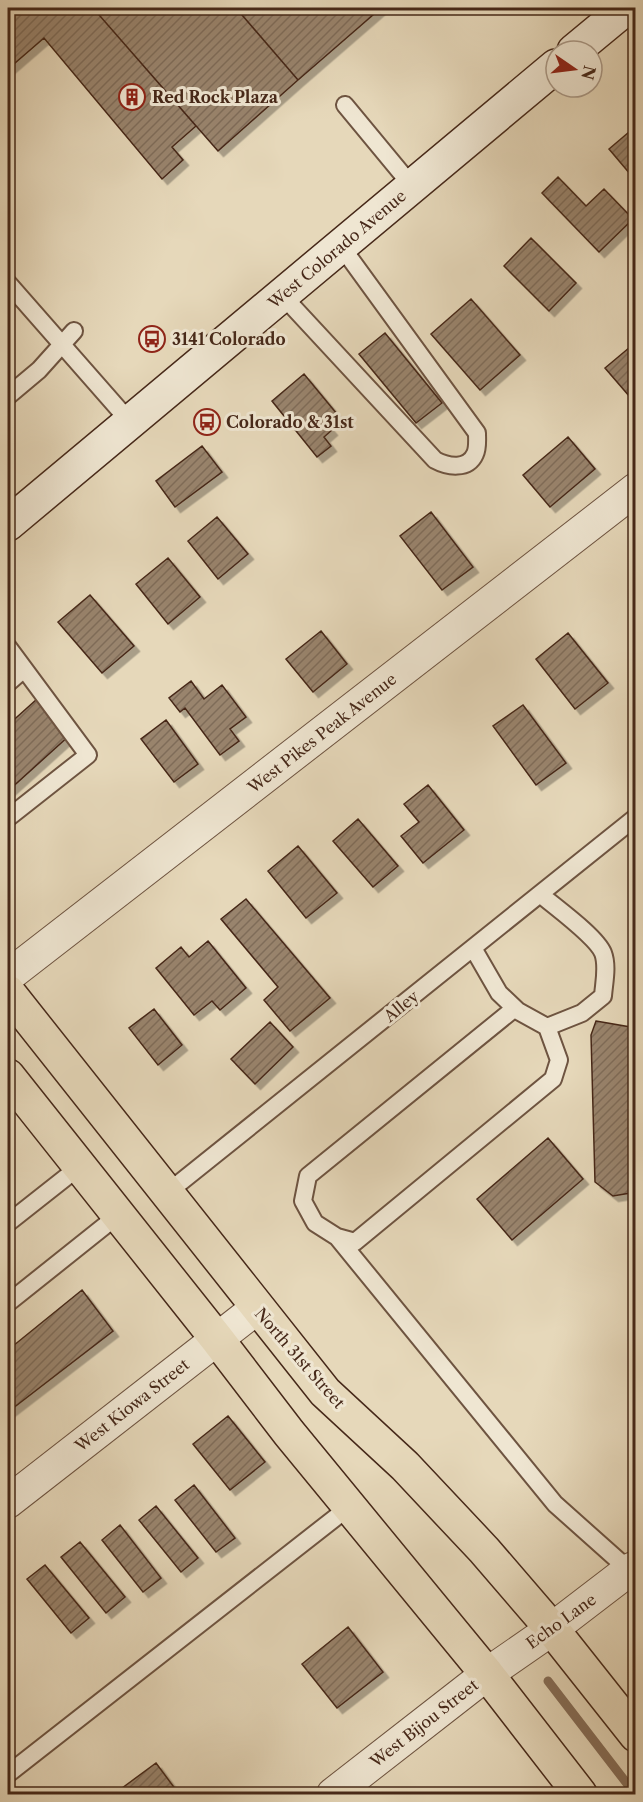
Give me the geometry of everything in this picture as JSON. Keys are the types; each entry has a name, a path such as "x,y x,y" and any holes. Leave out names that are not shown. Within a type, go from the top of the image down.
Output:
{"main road":[{"path":"589,39 626,8"},
{"name":"West Colorado Avenue","path":"12,512 130,422 544,76"},
{"name":"North 31st Street","path":"8,992 325,1392 405,1466 484,1550 552,1629 636,1735"},
{"path":"8,1076 288,1433 487,1674 580,1794"}],"street":[{"name":"West Pikes Peak Avenue","path":"8,976 636,489"},
{"name":"West Kiowa Street","path":"8,1502 257,1308"},
{"name":"Echo Lane","path":"487,1674 632,1569"},
{"name":"West Bijou Street","path":"333,1794 487,1674"}],"lane":[{"path":"345,105 412,186"},
{"path":"282,295 435,460 445,466 457,467 474,457 477,450 477,433 340,246"},
{"path":"8,284 130,422"},
{"path":"8,396 39,370 74,331"},
{"path":"8,647 88,755 8,818"},
{"path":"8,683 24,669"},
{"name":"Alley","path":"167,1194 636,818"},
{"path":"540,894 587,932 603,953 606,973 603,996 582,1013 547,1027"},
{"path":"336,1237 355,1242 553,1080 559,1060 547,1027 515,1008 499,993 473,948"},
{"path":"515,1008 308,1176 303,1201 315,1223 336,1237 555,1504 632,1569"},
{"path":"8,1223 79,1167"},
{"path":"8,1303 117,1216"},
{"path":"8,1774 350,1507"}],"building":[{"name":"Red Rock Plaza","path":"8,8 93,8 196,126 172,147 183,160 162,179 44,38 8,69"},
{"path":"93,8 236,8 298,80 218,151"},
{"path":"236,8 381,8 298,80"},
{"path":"636,126 636,181 609,149"},
{"path":"558,177 586,206 604,189 633,219 599,252 542,193"},
{"path":"531,238 576,283 549,311 504,266"},
{"path":"471,299 520,355 480,390 431,334"},
{"path":"385,333 442,403 416,423 359,354"},
{"path":"636,342 636,404 605,368"},
{"path":"304,374 337,414 326,423 332,430 324,437 331,446 317,457 272,401"},
{"path":"568,437 595,469 550,507 523,475"},
{"path":"202,446 222,472 175,507 156,481"},
{"path":"431,512 473,567 442,590 400,536"},
{"path":"217,517 248,554 218,579 188,541"},
{"path":"168,558 200,597 168,624 136,584"},
{"path":"90,595 134,646 102,673 58,622"},
{"path":"321,631 347,664 313,692 286,659"},
{"path":"568,633 608,683 575,709 536,659"},
{"path":"191,681 204,699 222,685 246,717 230,729 239,741 220,755 185,708 180,712 169,698"},
{"path":"37,699 70,735 8,791 8,725"},
{"path":"523,705 566,763 536,785 493,726"},
{"path":"166,720 198,764 174,782 141,739"},
{"path":"428,785 464,830 423,863 401,836 419,822 404,804"},
{"path":"358,819 398,866 373,887 333,841"},
{"path":"298,846 337,893 306,918 268,871"},
{"path":"246,899 330,998 290,1031 264,1000 278,987 221,919"},
{"path":"208,941 246,988 220,1010 212,1001 194,1015 156,968 181,947 189,957"},
{"path":"154,1009 182,1045 158,1065 129,1028"},
{"path":"596,1021 636,1028 636,1192 613,1196 595,1182 591,1035"},
{"path":"270,1022 293,1047 255,1084 231,1059"},
{"path":"548,1138 583,1179 512,1240 477,1199"},
{"path":"82,1290 113,1331 8,1412 8,1350"},
{"path":"228,1416 265,1462 230,1490 193,1444"},
{"path":"194,1485 235,1538 216,1552 175,1500"},
{"path":"156,1506 198,1558 181,1572 139,1520"},
{"path":"120,1525 161,1578 143,1592 102,1540"},
{"path":"80,1542 125,1597 106,1613 61,1557"},
{"path":"45,1565 89,1618 71,1633 27,1579"},
{"path":"348,1627 383,1672 337,1708 302,1664"},
{"path":"156,1763 179,1794 121,1794 118,1791"}],"waterway":[{"path":"548,1681 635,1794"}],"place":[{"name":"Red Rock Plaza","path":"132,97"},
{"name":"3141 Colorado","path":"152,339"},
{"name":"Colorado & 31st","path":"207,422"}]}
